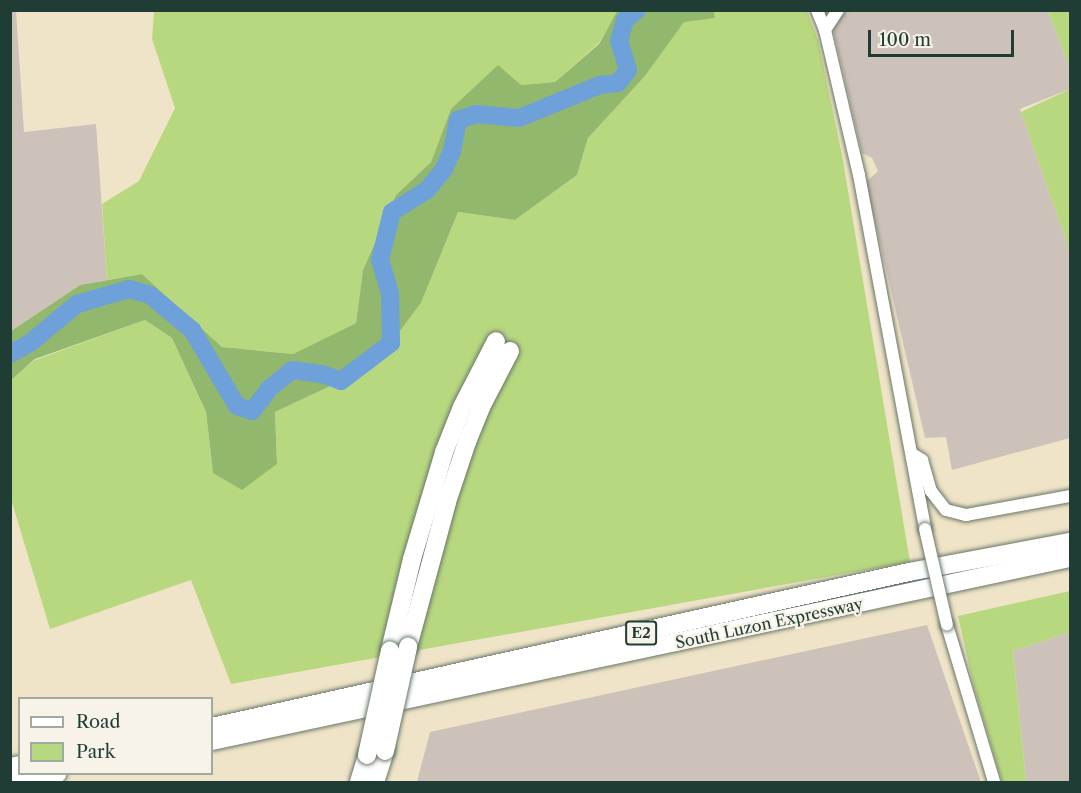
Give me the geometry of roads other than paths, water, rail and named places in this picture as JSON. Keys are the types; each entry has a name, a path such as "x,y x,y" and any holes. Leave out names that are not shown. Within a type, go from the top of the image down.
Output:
{"highway":[{"path":"359,783 376,753 408,647 447,502 503,346 462,407 444,452 412,559 390,650 376,753 375,783"},
{"name":"South Luzon Expressway","path":"213,727 909,572 1071,542"},
{"name":"South Luzon Expressway","path":"213,741 1071,558"},
{"path":"14,783 52,775"}],"street":[{"path":"817,10 825,30 859,175 925,529 947,625 994,783"},
{"path":"825,30 838,10"},
{"path":"912,454 922,460 931,491 946,510 966,515 1071,496"}],"waterway":[{"path":"10,354 30,343 77,304 129,289 150,295 192,330 237,406 252,411 270,388 292,370 322,374 341,381 391,343 390,293 380,260 392,212 427,190 444,169 452,151 458,120 476,114 519,118 600,85 618,83 628,70 619,41 625,20 637,10"}]}
